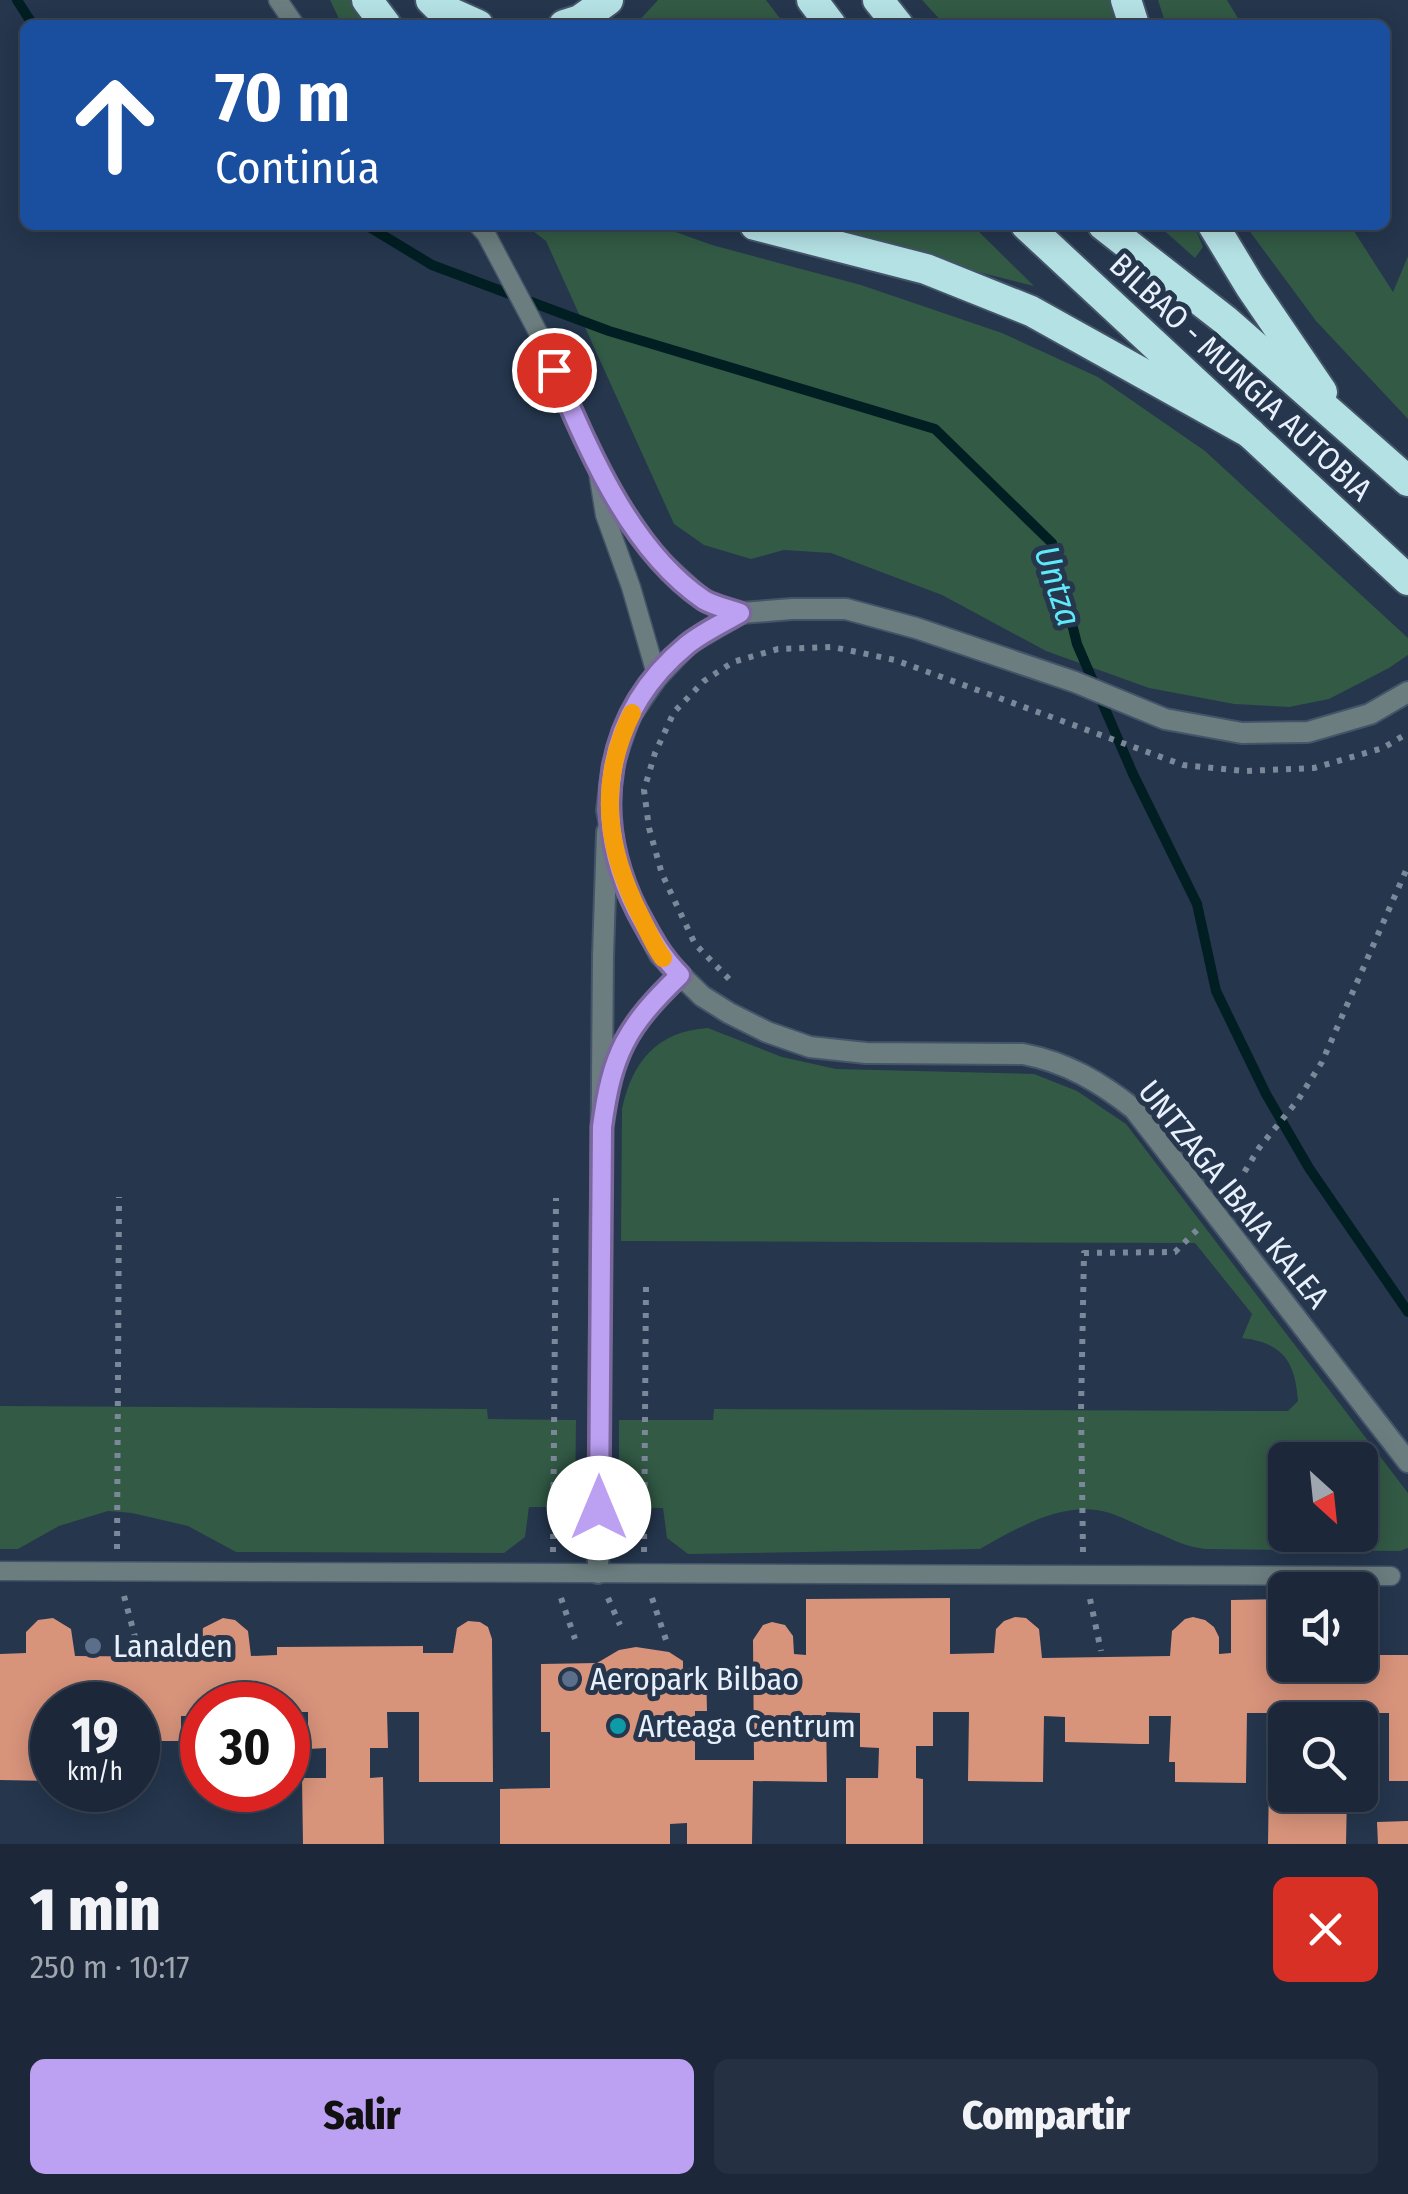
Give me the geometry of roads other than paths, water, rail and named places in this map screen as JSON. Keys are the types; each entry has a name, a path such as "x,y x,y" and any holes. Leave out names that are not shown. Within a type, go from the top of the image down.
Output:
{"highway":[{"path":"367,0 382,20"},
{"path":"431,0 467,20"},
{"path":"580,20 608,0"},
{"path":"812,0 827,20"},
{"path":"878,0 894,20"},
{"path":"774,230 926,269 1032,311 1250,434"},
{"name":"BILBAO - MUNGIA AUTOBIA","path":"1031,230 1408,580"},
{"name":"BILBAO - MUNGIA AUTOBIA","path":"1110,230 1225,320 1408,482"},
{"path":"1217,230 1336,416"}],"street":[{"path":"598,1574 608,810 613,764 630,716 657,677 688,644 740,613 792,608 846,610 916,628 1075,682 1165,719 1242,733 1308,732 1370,714 1408,692"},
{"name":"UNTZAGA IBAIA KALEA","path":"608,810 621,878 660,955 702,996 748,1023 810,1047 866,1052 1023,1054 1086,1075 1134,1110 1222,1204 1408,1462"},
{"path":"602,1127 614,1062 628,1032 680,975"}],"lane":[{"path":"482,230 540,336 598,473 655,554 706,601 740,613"},
{"path":"598,473 605,515 632,587 657,677"},
{"path":"0,1571 1391,1576"}],"waterway":[{"name":"Untza","path":"17,0 30,20"},
{"name":"Untza","path":"374,230 432,265 609,331 935,429 1052,543 1077,644 1133,774 1197,904 1216,991 1266,1094 1309,1168 1408,1312"}],"place":[{"name":"Lanalden","path":"93,1646"},
{"name":"Aeropark Bilbao","path":"570,1679"},
{"name":"Arteaga Centrum","path":"618,1726"}]}
